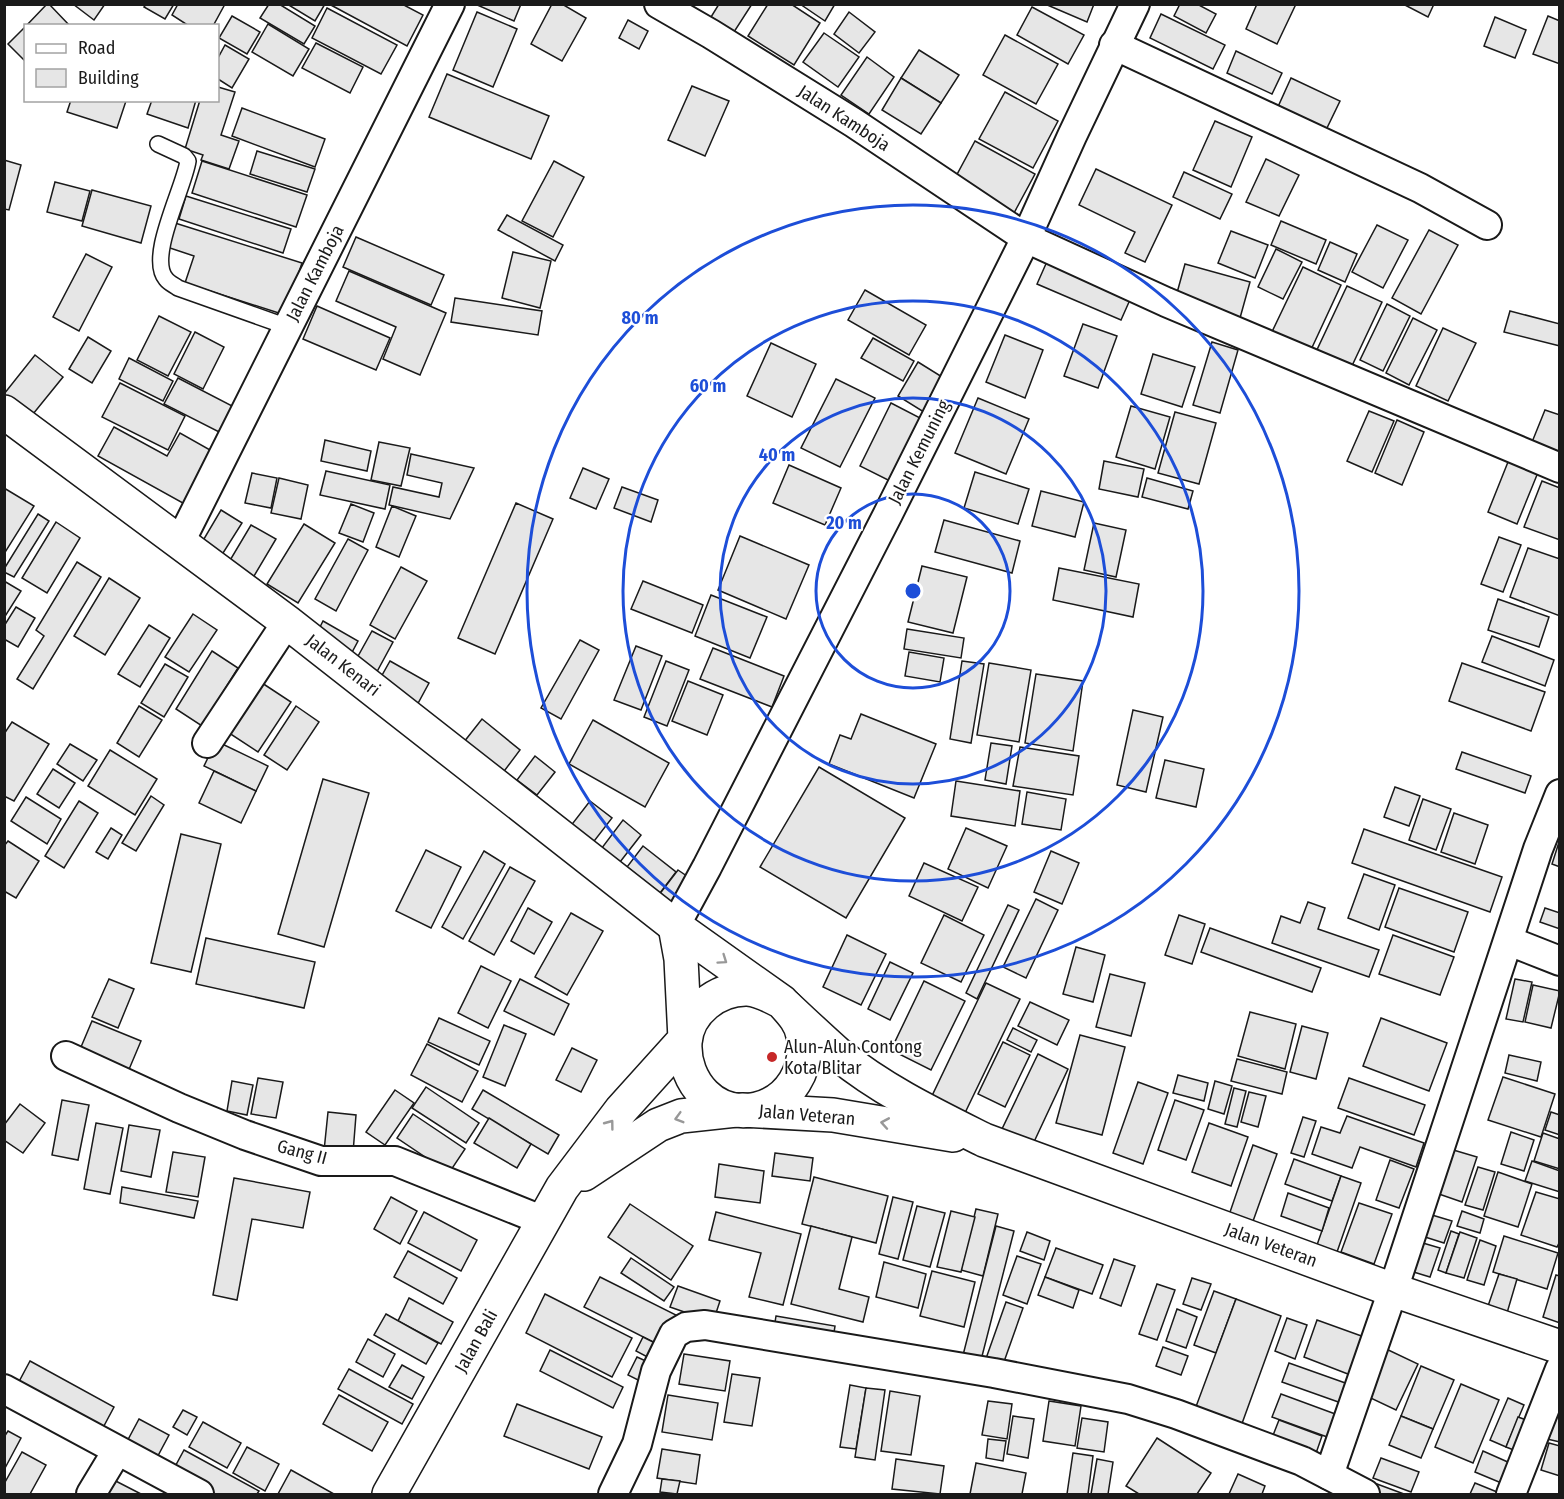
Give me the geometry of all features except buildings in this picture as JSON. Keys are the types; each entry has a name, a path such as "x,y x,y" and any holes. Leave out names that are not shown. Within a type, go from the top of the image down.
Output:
{"main road":[{"name":"Jalan Kenari","path":"4,412 287,622 675,926 782,1002"},
{"path":"675,926 681,958 685,1059 691,1077 702,1093 718,1104 736,1110"},
{"path":"562,1188 658,1125 681,1116 756,1109 774,1102 789,1090 800,1073 804,1054 803,1034 795,1017 782,1002 767,993 750,989 732,990 715,997 701,1008 691,1022 685,1039"},
{"name":"Jalan Veteran","path":"782,1002 839,1054 874,1079 922,1109 984,1140 1393,1290 1560,1347"},
{"name":"Jalan Bali","path":"389,1494 562,1188 621,1110 685,1039"},
{"name":"Jalan Veteran","path":"736,1110 833,1115 984,1140"}],"street":[{"name":"Jalan Kamboja","path":"180,542 450,4"},
{"name":"Jalan Kamboja","path":"658,4 711,34 854,123 1026,238 1166,302 1560,468"},
{"name":"Jalan Kemuning","path":"675,926 872,545 1026,238 1135,4"},
{"path":"1114,45 1420,188 1487,225"},
{"path":"207,742 287,622"},
{"path":"1329,1475 1393,1290 1538,849 1560,794"},
{"path":"1509,941 1560,961"},
{"name":"Gang II","path":"66,1056 244,1135 321,1161 395,1161 544,1221"},
{"path":"613,1494 637,1444 656,1371 674,1334 686,1327 705,1325 994,1373 1128,1399 1176,1414 1302,1461 1365,1494"},
{"path":"1511,1494 1560,1369"},
{"path":"4,1389 199,1494"},
{"path":"92,1494 117,1451"}],"lane":[{"path":"158,144 184,156 188,161 186,174 162,244 160,264 165,279 178,288 288,327"}],"place":[{"name":"Alun-Alun Contong Kota Blitar","path":"772,1057"}]}
